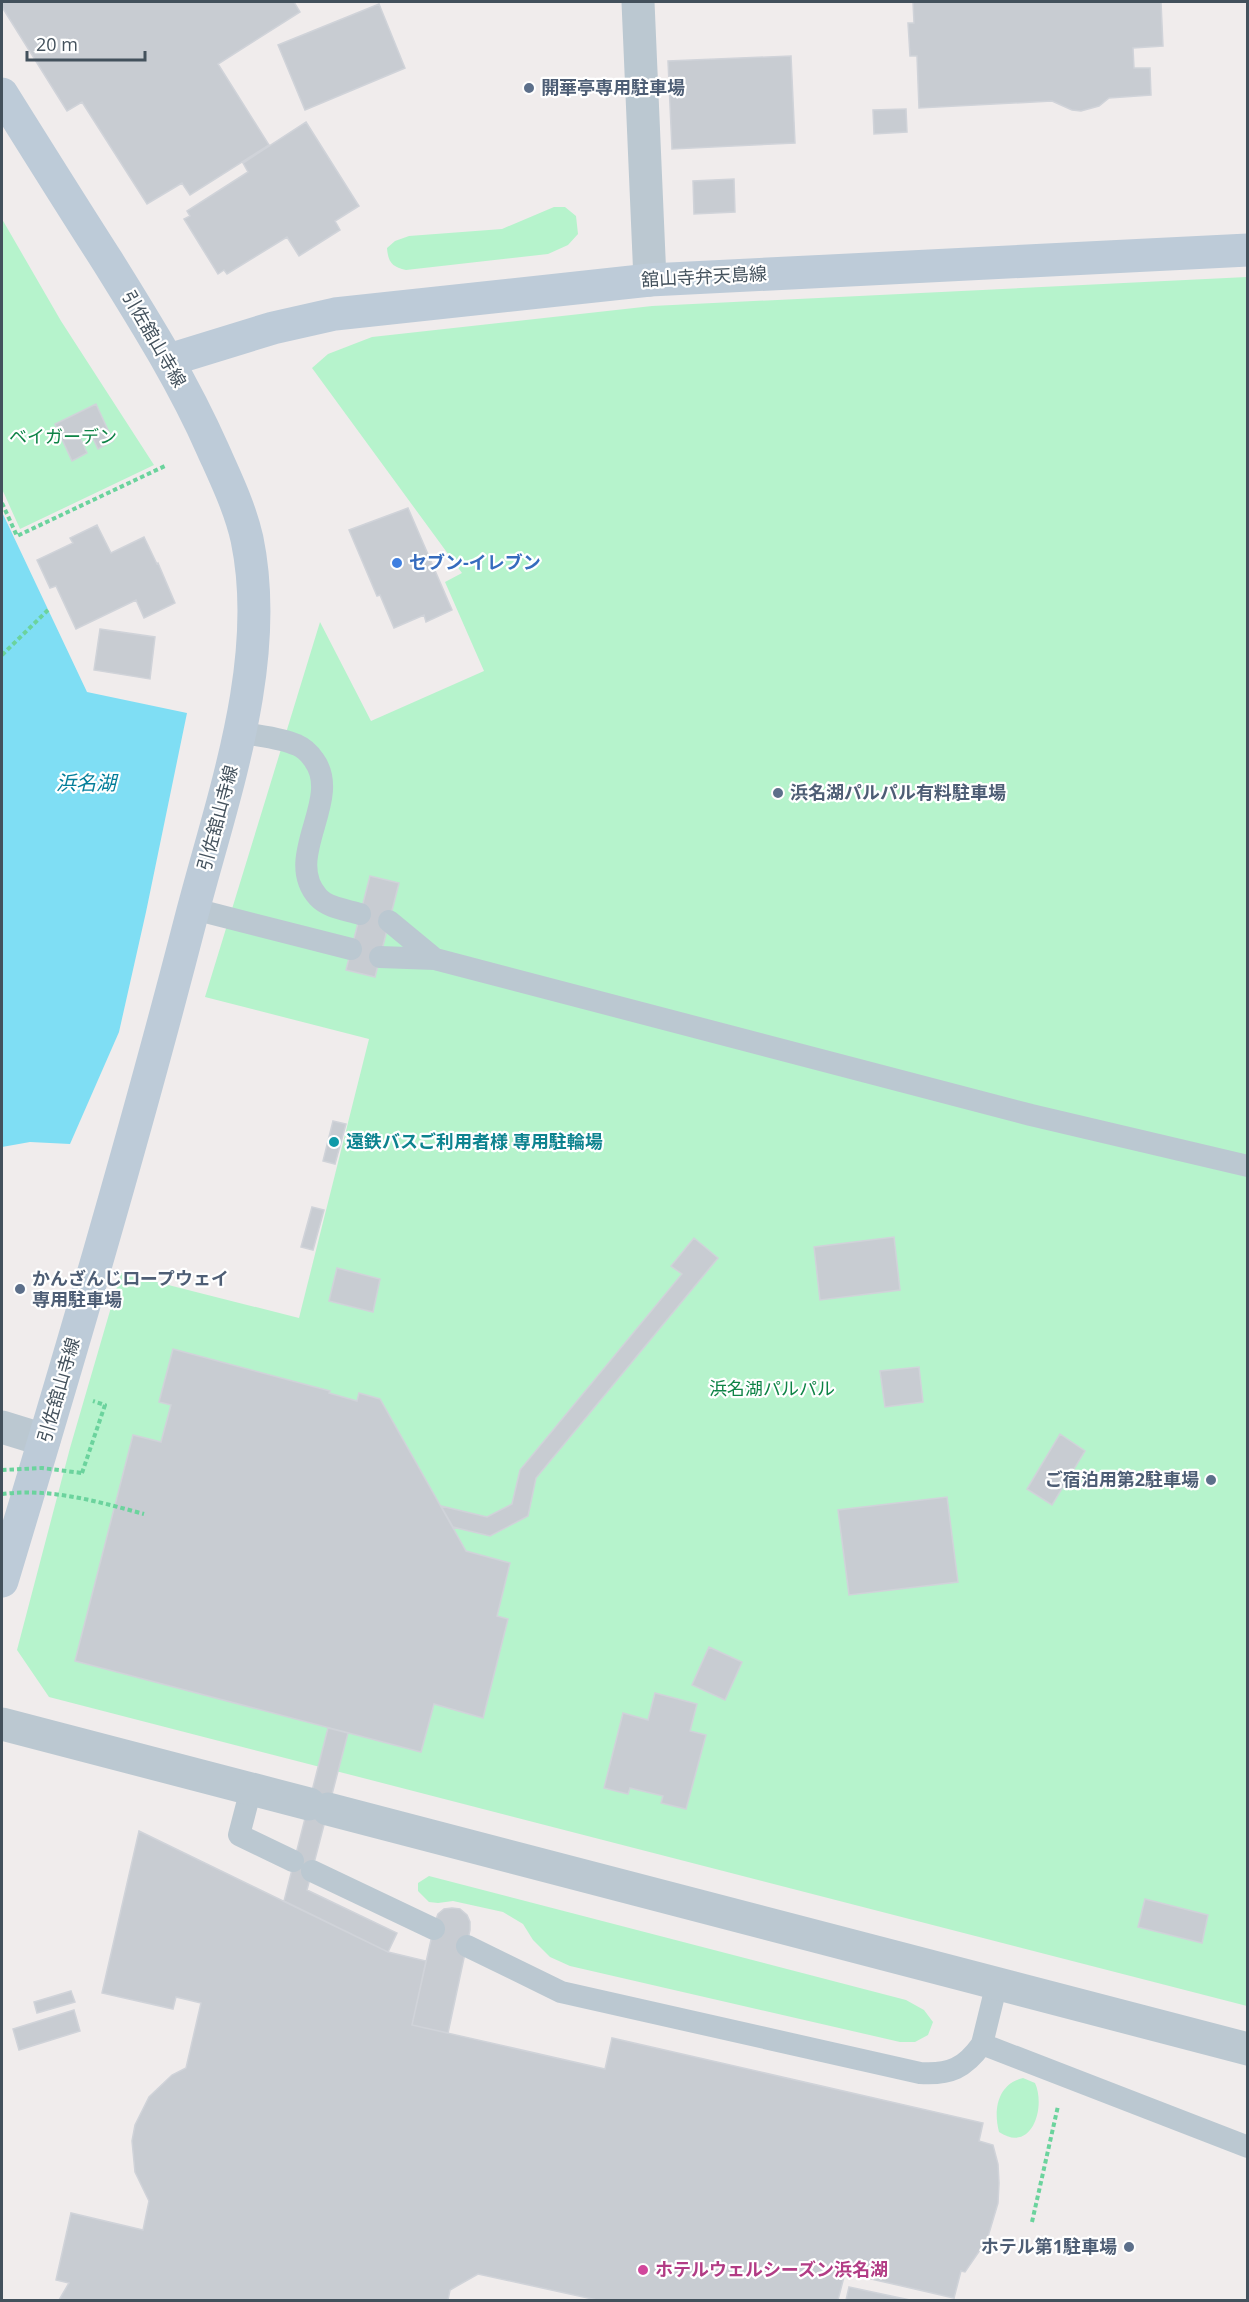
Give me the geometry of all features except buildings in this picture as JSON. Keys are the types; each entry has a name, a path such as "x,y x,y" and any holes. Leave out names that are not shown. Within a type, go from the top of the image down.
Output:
{"main road":[{"name":"引佐舘山寺線","path":"2,94 169,360 213,449 235,500 246,535 253,572 255,625 249,683 238,732 156,1055 2,1581"},
{"name":"舘山寺弁天島線","path":"169,360 273,328 335,314 650,280 1248,250"}],"street":[{"path":"638,2 650,280"},
{"path":"2,1428 45,1440"},
{"path":"2,1724 1248,2049"}],"lane":[{"path":"238,732 298,745 309,753 317,764 323,789 306,860 306,873 318,897 328,905 360,914"},
{"path":"194,909 351,949"},
{"path":"389,921 435,959"},
{"path":"380,957 435,959 1031,1115 1248,1166"},
{"path":"251,1789 239,1835 434,1929"},
{"path":"467,1946 561,1992 920,2073 938,2074 956,2069 971,2059 982,2044 997,1983"},
{"path":"982,2044 1248,2147"}],"path":[{"path":"2,503 17,536 167,465"},
{"path":"2,655 48,610"},
{"path":"2,1470 42,1468 82,1473 105,1405 89,1400"},
{"path":"2,1494 19,1492 63,1494 144,1514"},
{"path":"1032,2222 1065,2077"}],"green space":[{"path":"554,207 565,207 576,216 578,234 568,245 548,254 406,270 394,265 388,257 387,248 395,241 409,236 502,229"},
{"name":"ベイガーデン","path":"2,219 61,321 154,465 20,529 2,489"},
{"name":"浜名湖パルパル","path":"1247,277 1247,2006 49,1697 17,1650 70,1448 121,1273 299,1318 369,1039 205,997 320,622 371,721 484,671 445,582 462,573 312,368 328,354 372,337 652,306"},
{"path":"429,1876 906,2000 924,2010 933,2022 928,2035 915,2042 900,2042 570,1966 550,1957 533,1940 523,1924 503,1912 453,1901 429,1902 418,1891 418,1883"},
{"path":"1023,2078 1035,2083 1039,2104 1037,2115 1034,2125 1028,2132 1020,2137 1010,2137 999,2132 997,2106 1008,2086"}],"water":[{"name":"浜名湖","path":"2,512 87,692 187,713 119,1032 70,1144 30,1142 2,1147"}],"place":[{"name":"開華亭専用駐車場","path":"529,88"},
{"name":"セブン-イレブン","path":"397,563"},
{"name":"浜名湖パルパル有料駐車場","path":"778,793"},
{"name":"遠鉄バスご利用者様 専用駐輪場","path":"334,1142"},
{"name":"かんざんじロープウェイ 専用駐車場","path":"20,1289"},
{"name":"ご宿泊用第2駐車場","path":"1211,1480"},
{"name":"ホテル第1駐車場","path":"1129,2247"},
{"name":"ホテルウェルシーズン浜名湖","path":"643,2270"}]}
